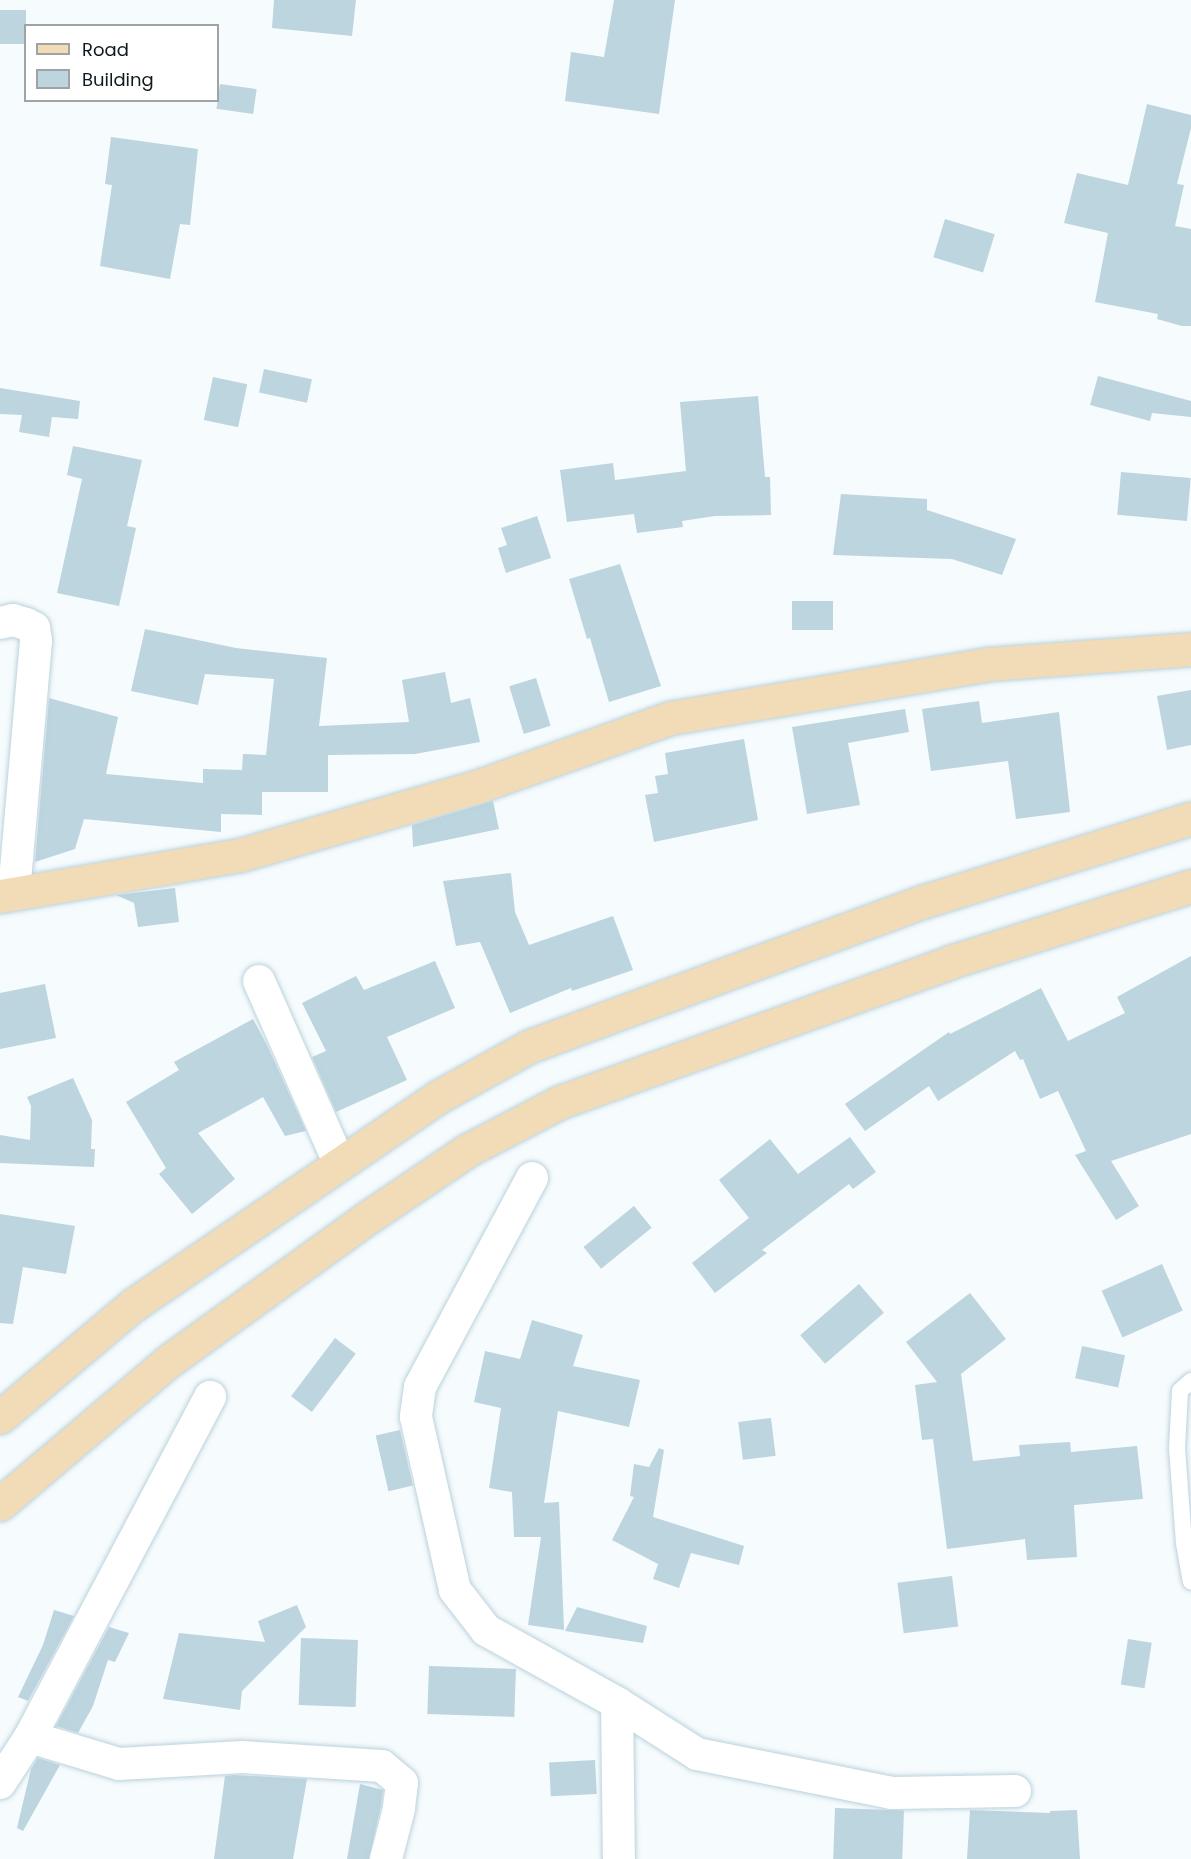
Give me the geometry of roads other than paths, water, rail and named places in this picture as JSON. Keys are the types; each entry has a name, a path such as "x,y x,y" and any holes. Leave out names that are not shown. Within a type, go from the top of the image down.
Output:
{"main road":[{"path":"7,895 240,855 479,786 670,718 988,664 1191,650"},
{"path":"0,1418 133,1305 339,1162 436,1098 530,1047 922,902 1191,818"},
{"path":"0,1504 170,1360 360,1222 468,1150 550,1107 950,962 1191,886"}],"street":[{"path":"0,623 13,620 34,628 36,641 7,895"},
{"path":"259,981 339,1162"},
{"path":"532,1178 420,1387 416,1417 455,1590 486,1630 617,1703 697,1754 892,1793 1015,1791"},
{"path":"0,1783 30,1737 210,1397"},
{"path":"617,1703 619,1859"},
{"path":"30,1737 119,1764 242,1757 382,1766 402,1783 399,1809 386,1859"}],"lane":[{"path":"1191,1381 1180,1391 1177,1448 1185,1543 1191,1581"}]}
